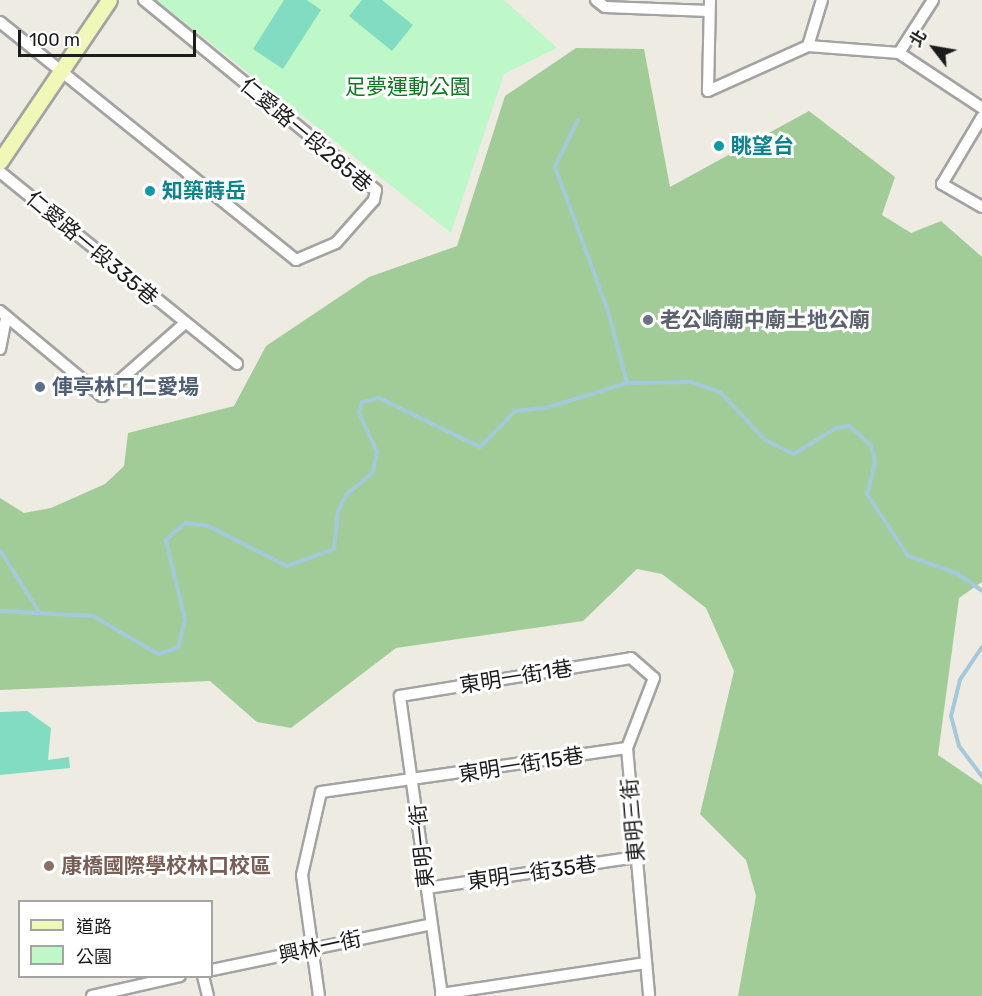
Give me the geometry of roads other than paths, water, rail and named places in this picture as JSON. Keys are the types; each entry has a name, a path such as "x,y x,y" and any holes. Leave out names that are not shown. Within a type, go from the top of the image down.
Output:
{"main road":[{"path":"0,161 6,142 64,69 109,0"}],"street":[{"name":"仁愛路一段285巷","path":"64,69 296,260 336,243 374,200 376,190 144,0"},
{"path":"807,46 822,0"},
{"path":"899,53 933,0"},
{"path":"602,2 710,5 708,91 807,46 899,53 982,108"},
{"path":"0,22 64,69"},
{"path":"982,117 942,184 982,207"},
{"name":"仁愛路一段335巷","path":"0,172 184,324 237,364"},
{"path":"3,314 102,396 184,324"},
{"path":"0,349 3,314"},
{"name":"東明一街1巷","path":"400,696 631,658"},
{"name":"東明三街","path":"631,658 654,678 627,748 649,996"},
{"name":"東明一街","path":"400,696 415,781 427,888 428,925 441,995"},
{"name":"東明一街15巷","path":"312,948 302,875 321,792 415,781 627,748"},
{"name":"東明一街35巷","path":"427,888 637,857"},
{"name":"興林一街","path":"213,969 428,925"},
{"path":"312,948 319,996"},
{"path":"441,995 646,963"},
{"path":"92,996 171,978"},
{"path":"204,978 208,996"}],"waterway":[{"path":"578,120 555,167 608,311 627,383"},
{"path":"0,611 93,616 158,654 178,648 185,620 166,540 185,523 208,526 287,566 334,549 338,511 346,495 373,472 377,452 359,413 362,402 379,398 480,447 515,411 546,408 627,383 691,382 720,392 765,440 794,454 836,428 849,426 871,445 875,463 867,494 908,556 958,574 982,591"},
{"path":"0,550 39,612"},
{"path":"982,647 960,680 951,716 959,746 982,776"}],"place":[{"name":"眺望台","path":"719,146"},
{"name":"知築蒔岳","path":"150,191"},
{"name":"老公崎廟中廟土地公廟","path":"648,320"},
{"name":"俥亭林口仁愛場","path":"40,387"},
{"name":"康橋國際學校林口校區","path":"49,866"}],"park label":[{"name":"足夢運動公園","path":"408,87"}]}
